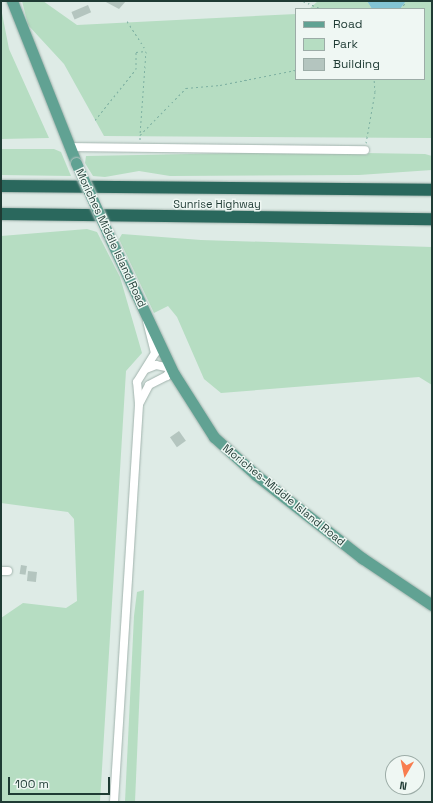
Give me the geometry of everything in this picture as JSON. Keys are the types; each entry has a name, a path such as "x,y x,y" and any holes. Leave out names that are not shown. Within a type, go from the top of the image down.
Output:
{"highway":[{"name":"Sunrise Highway","path":"1,186 432,190"},
{"name":"Sunrise Highway","path":"1,214 432,218"}],"main road":[{"path":"12,1 69,147"},
{"name":"Moriches Middle Island Road","path":"69,147 108,234 146,313"},
{"name":"Moriches-Middle Island Road","path":"146,313 171,368 199,416 226,450 362,558 432,605"}],"lane":[{"path":"69,147 365,150"},
{"path":"114,802 139,404 136,387 155,353 146,313"},
{"path":"139,404 149,385 167,376 171,368 156,365 146,369"}],"path":[{"path":"304,1 320,8"},
{"path":"127,22 146,50 140,147"},
{"path":"95,120 136,69 136,52 146,50"},
{"path":"140,135 186,88 220,85 295,70"},
{"path":"365,150 376,92 374,80"}],"green space":[{"path":"22,1 43,1 77,25 295,14 295,80 425,80 425,8 401,8 406,1 432,1 432,138 104,136 64,64 28,25"},
{"path":"318,1 367,1 371,8 310,8"},
{"path":"1,8 9,49 49,138 1,139"},
{"path":"1,149 54,149 61,152 71,176 1,175"},
{"path":"303,152 425,154 432,156 432,170 359,175 170,176 139,171 105,177 93,176 85,163 86,156"},
{"path":"87,229 97,232 120,277 142,353 126,371 100,802 1,802 1,618 23,603 66,608 77,601 74,519 68,512 1,503 1,236"},
{"path":"122,234 201,240 432,247 432,385 419,377 221,393 204,379 177,317 168,306 154,313 119,239"},
{"path":"144,590 135,802 125,802 134,616 137,592"}],"water":[{"path":"367,1 406,1 401,8 371,8"}],"building":[{"path":"104,1 126,1 119,9"},
{"path":"88,5 91,12 75,19 71,12"},
{"path":"179,431 186,441 177,447 170,437"},
{"path":"21,565 27,566 26,575 20,574"},
{"path":"28,571 37,572 36,582 27,581"}]}
